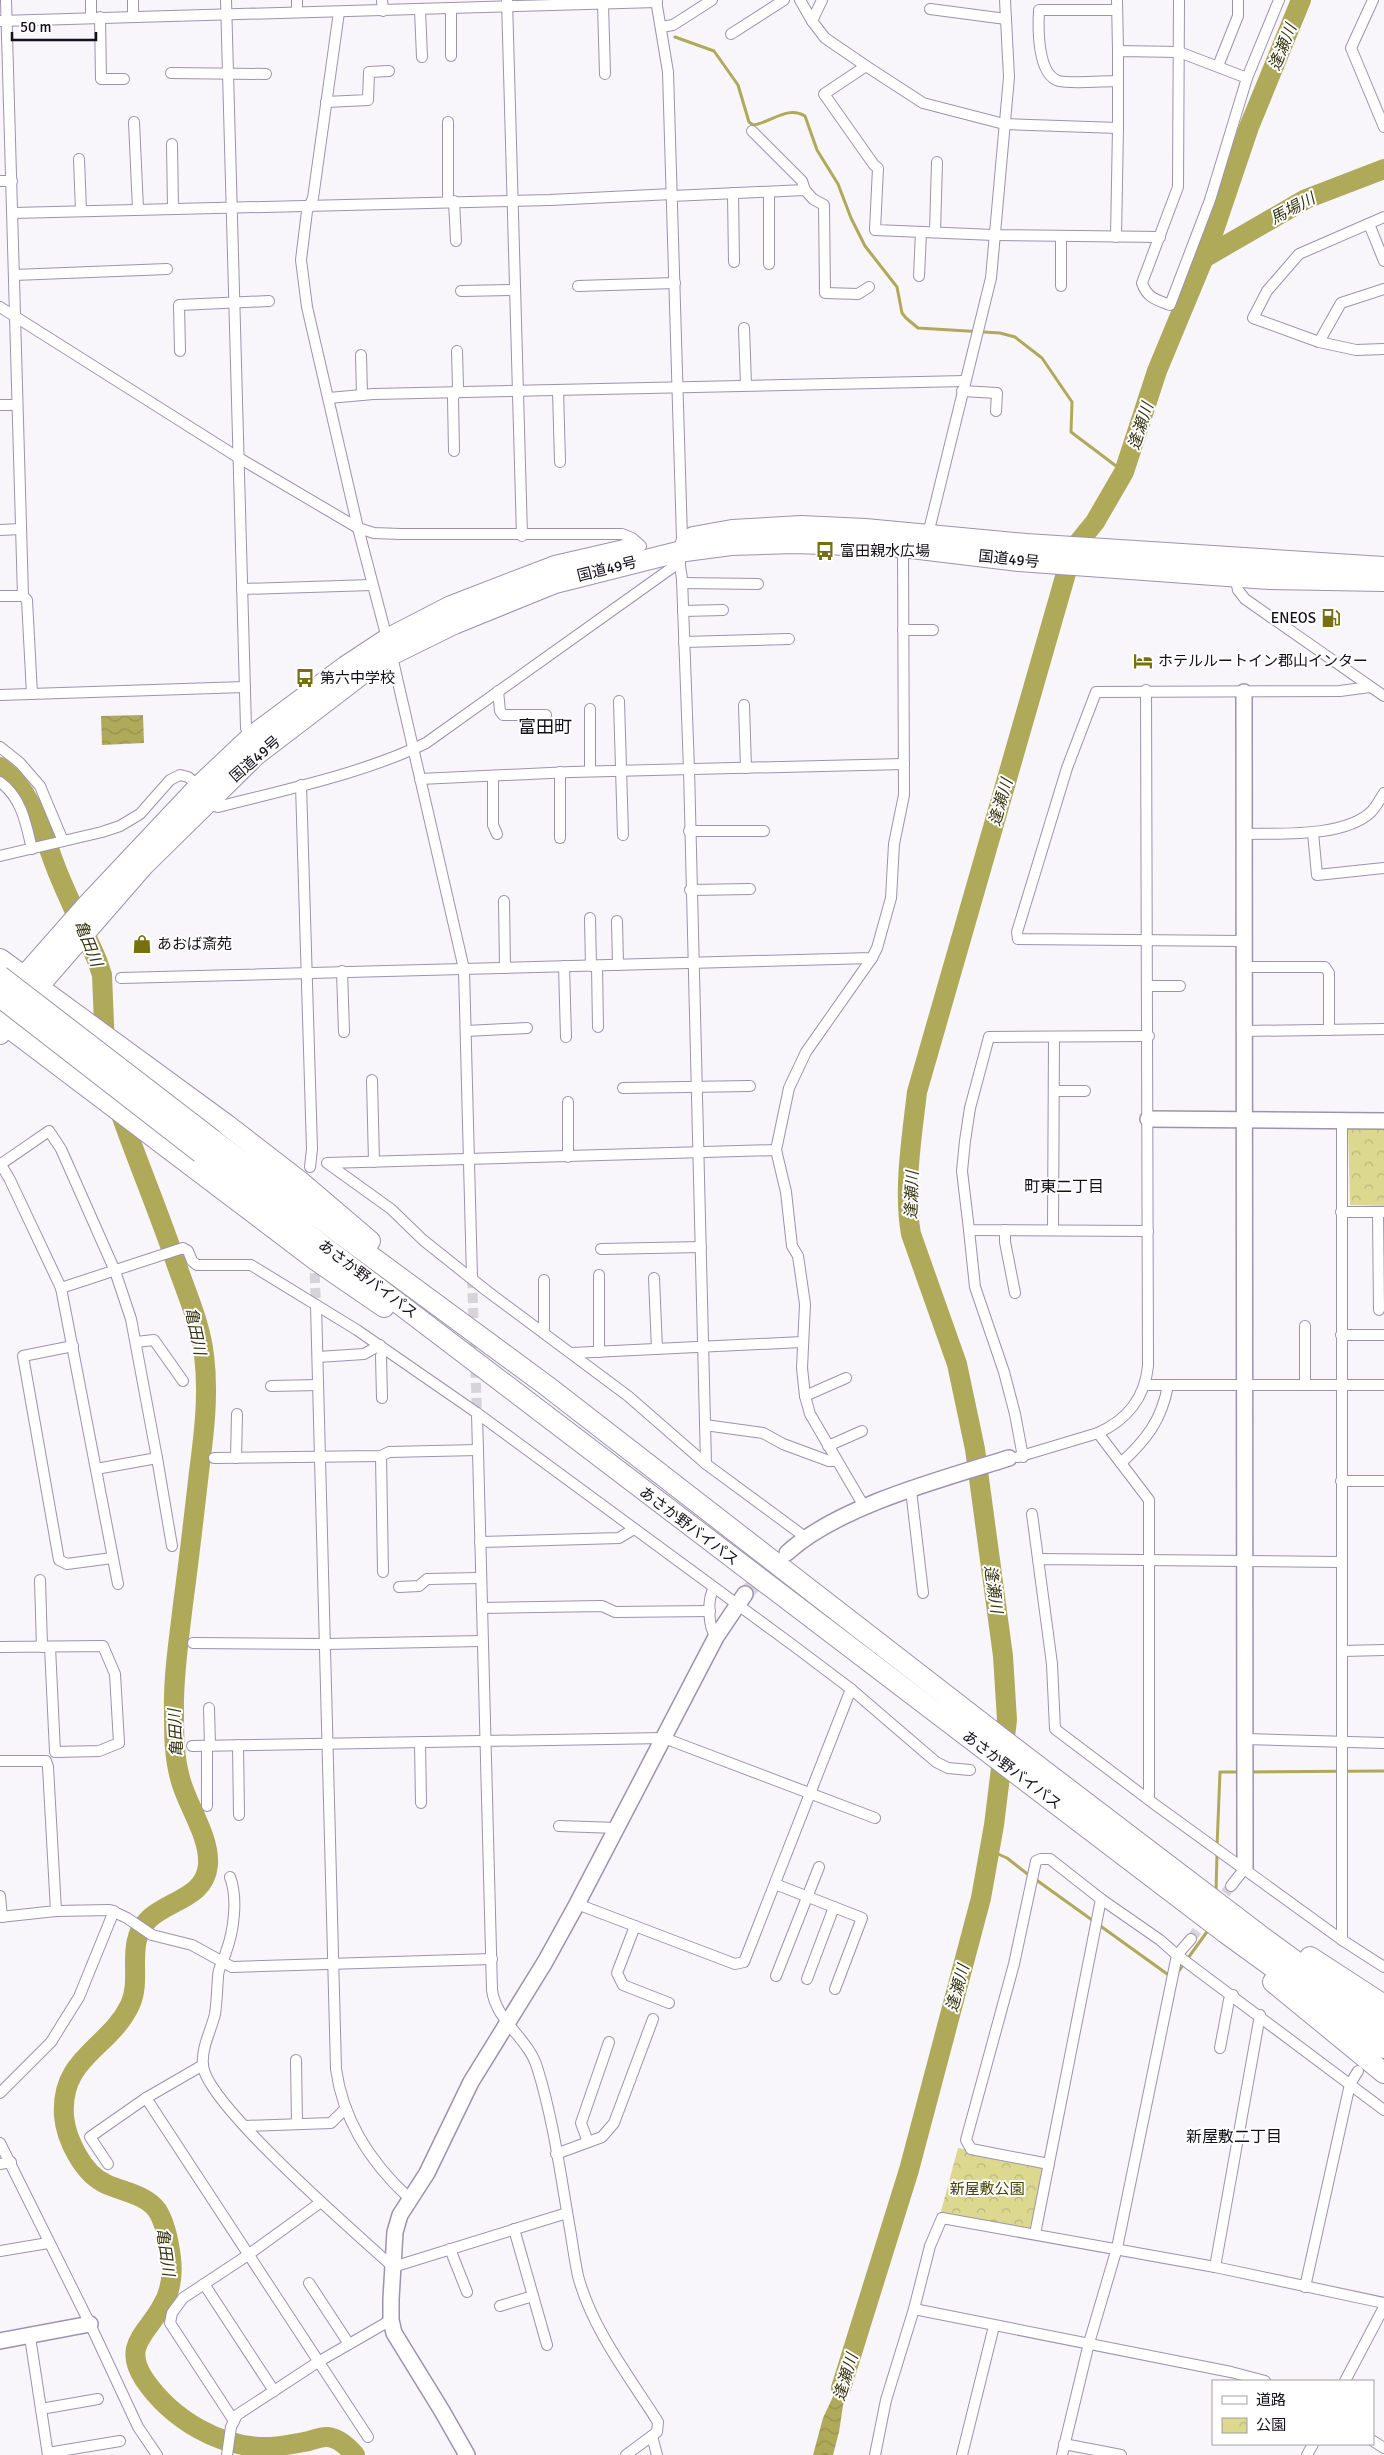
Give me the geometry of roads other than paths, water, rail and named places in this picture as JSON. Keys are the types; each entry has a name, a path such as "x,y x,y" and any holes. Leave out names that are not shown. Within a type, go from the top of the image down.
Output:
{"highway":[{"name":"国道49号","path":"2,1028 30,982 89,915 144,865 252,736 450,606 556,566 642,546 680,551 732,530 801,526 928,534 1022,552 1125,568 1384,567"},
{"name":"国道49号","path":"203,795 355,680 389,647 454,624 554,583 680,551 731,545 795,543 1022,552 1134,550 1236,568 1384,581"},
{"path":"0,959 227,1125 302,1183 547,1386"},
{"name":"あさか野バイパス","path":"0,976 461,1353 1227,1934 1384,2048"},
{"name":"国道49号","path":"0,1004 30,982"},
{"name":"あさか野バイパス","path":"0,996 207,1146 547,1386 972,1717 1034,1762 1226,1910 1384,2026"},
{"path":"2,1028 317,1261 421,1332 461,1353"},
{"path":"1226,1910 1265,1927 1384,2005"},
{"path":"1227,1934 1251,1964 1384,2073"}],"street":[{"path":"6,0 3,20 5,116 12,181 23,596 27,600 32,694"},
{"path":"91,0 95,18 101,79 124,79"},
{"path":"133,0 133,16"},
{"path":"226,0 246,728 252,736"},
{"path":"297,0 298,12"},
{"path":"661,27 673,25 712,0"},
{"path":"731,34 784,0"},
{"path":"800,0 812,21 825,38 923,103 1004,124 1118,128"},
{"path":"812,21 822,0"},
{"path":"928,534 991,278 1009,78 1005,0"},
{"path":"1179,0 1178,187 1160,229 1160,237 1142,283 1145,292 1151,297 1170,305 1210,200 1248,78 1279,0"},
{"path":"1218,66 1238,16 1238,0"},
{"path":"1373,0 1350,48 1384,127"},
{"path":"3,20 226,13 339,12 382,5 420,10 448,6 656,1 668,72 678,387 680,551 689,769 690,890 706,1464"},
{"path":"597,3 605,74"},
{"path":"508,4 522,536"},
{"path":"1116,237 1118,128 1118,81 1118,51 1117,5 1039,10 1038,41 1050,75 1059,81 1118,81"},
{"path":"448,6 452,56"},
{"path":"930,9 1006,19"},
{"path":"420,10 422,57"},
{"path":"339,12 313,198 307,211 301,260 307,307 464,969 472,1278"},
{"path":"1118,51 1179,52 1248,78"},
{"path":"866,66 824,94 878,168 875,230 994,235 1160,237"},
{"path":"326,102 368,100 369,72 389,71"},
{"path":"171,74 266,74"},
{"path":"134,122 138,209"},
{"path":"448,122 451,201 456,242"},
{"path":"752,131 802,181 805,190 813,199 824,205 826,293 858,294 869,287"},
{"path":"172,144 173,208"},
{"path":"80,159 81,211"},
{"path":"935,232 937,162"},
{"path":"0,181 12,181"},
{"path":"13,213 805,190"},
{"path":"769,192 769,264"},
{"path":"733,193 734,262"},
{"path":"1384,217 1300,254 1267,291 1253,318 1319,342 1356,350 1384,349"},
{"path":"1369,224 1384,261"},
{"path":"919,276 921,232"},
{"path":"1061,236 1061,286"},
{"path":"14,275 167,269"},
{"path":"578,286 675,283"},
{"path":"1319,342 1341,303 1384,289"},
{"path":"461,291 515,290"},
{"path":"180,351 179,305 269,301"},
{"path":"0,307 239,458 358,528 374,533 522,536 622,534 632,538 642,546"},
{"path":"744,328 746,385"},
{"path":"454,451 453,398 458,387 457,351"},
{"path":"361,355 362,395"},
{"path":"328,398 456,392 965,380"},
{"path":"558,390 560,462"},
{"path":"962,392 997,393 996,411"},
{"path":"0,405 17,405"},
{"path":"0,530 21,529"},
{"path":"865,1508 810,1414 804,1396 802,1342 805,1304 798,1256 792,1246 786,1192 776,1150 789,1088 806,1052 872,958 877,948 891,898 894,844 904,795 903,547"},
{"path":"0,856 120,826 140,814 170,780 180,775 188,777 203,795 218,807 301,785 412,750 426,743 498,692 680,551"},
{"path":"1236,568 1238,590 1245,599 1384,696"},
{"path":"682,583 758,584"},
{"path":"242,589 372,585"},
{"path":"0,596 23,596"},
{"path":"683,611 723,610"},
{"path":"903,630 933,630"},
{"path":"684,642 789,640"},
{"path":"0,695 246,687"},
{"path":"1243,941 1018,939 1017,932 1067,768 1096,692 1146,690 1340,691 1370,687"},
{"path":"787,1553 804,1537 865,1508 911,1490 1098,1433 1124,1418 1145,1385 1148,1366 1149,1036 1146,690"},
{"path":"498,692 500,711 503,715 546,715"},
{"path":"1231,1886 1245,1868 1244,692"},
{"path":"619,701 623,836"},
{"path":"744,705 746,768"},
{"path":"590,708 590,771"},
{"path":"0,747 20,763 40,786 63,841"},
{"path":"420,779 620,770 904,764"},
{"path":"560,772 560,838"},
{"path":"493,776 493,825 497,834"},
{"path":"0,782 6,786 22,809 35,848"},
{"path":"301,785 312,1149 310,1167"},
{"path":"1243,834 1313,833 1334,829 1365,816 1372,811 1384,793"},
{"path":"689,832 764,831"},
{"path":"1313,833 1317,875 1384,868"},
{"path":"690,890 750,889"},
{"path":"504,901 506,968"},
{"path":"590,918 598,1026"},
{"path":"618,921 618,965"},
{"path":"121,978 872,958"},
{"path":"564,966 566,1037"},
{"path":"1243,967 1325,967 1329,973 1329,1030"},
{"path":"342,971 344,1032"},
{"path":"1148,986 1180,986"},
{"path":"466,1031 527,1028"},
{"path":"1245,1031 1384,1029"},
{"path":"1016,1458 1015,1414 1004,1372 975,1286 962,1171 970,1108 989,1037 1149,1036"},
{"path":"1053,1230 1054,1037"},
{"path":"372,1080 374,1162"},
{"path":"623,1088 750,1086"},
{"path":"1054,1091 1085,1091"},
{"path":"568,1102 568,1157"},
{"path":"1148,1119 1384,1121"},
{"path":"1342,1121 1342,1940"},
{"path":"118,1584 61,1288 0,1164 49,1131 60,1149 116,1270 136,1342 172,1546"},
{"path":"312,1149 327,1163 392,1209 423,1240 628,1396 706,1464 804,1537"},
{"path":"327,1163 698,1154 776,1150"},
{"path":"1341,1212 1381,1212 1379,1310"},
{"path":"969,1230 1148,1231"},
{"path":"1005,1230 1005,1242 1015,1293"},
{"path":"601,1250 700,1247"},
{"path":"61,1288 186,1248 192,1261 197,1265 251,1265 382,1347 477,1413 714,1588 741,1599 936,1762 948,1768 970,1770"},
{"path":"599,1275 599,1352"},
{"path":"654,1278 657,1350"},
{"path":"544,1280 544,1333"},
{"path":"316,1305 336,2068 339,2089 350,2121 385,2176 409,2198"},
{"path":"1305,1326 1305,1385"},
{"path":"1341,1335 1383,1335"},
{"path":"136,1342 154,1340 184,1381"},
{"path":"572,1353 802,1342"},
{"path":"73,1346 23,1356 56,1544 59,1560 67,1564 112,1558"},
{"path":"318,1357 364,1354 382,1347"},
{"path":"382,1347 382,1398"},
{"path":"804,1396 846,1378"},
{"path":"1145,1385 1384,1385"},
{"path":"272,1386 318,1386"},
{"path":"1121,1463 1145,1439 1156,1424 1164,1406 1168,1386"},
{"path":"477,1413 493,1997 498,2009 525,2043 536,2062 556,2154 578,2276 586,2299 602,2332 658,2422 657,2432 626,2455"},
{"path":"236,1458 237,1414"},
{"path":"705,1425 763,1433 783,1444 829,1461 836,1461"},
{"path":"828,1446 862,1430"},
{"path":"1098,1433 1149,1500 1149,1799"},
{"path":"214,1458 382,1456 389,1452 478,1450"},
{"path":"382,1456 383,1572"},
{"path":"96,1469 157,1458"},
{"path":"1341,1481 1384,1481"},
{"path":"911,1490 923,1592"},
{"path":"1032,1514 1052,1664 1055,1729 1342,1940 1384,1967"},
{"path":"480,1542 619,1538 634,1529"},
{"path":"1038,1559 1341,1562"},
{"path":"399,1587 419,1586 427,1579 481,1578"},
{"path":"40,1580 55,1752"},
{"path":"714,1588 710,1593 710,1611 712,1631 716,1637"},
{"path":"467,2455 442,2410 394,2333 391,2320 393,2267 395,2232 400,2215 409,2198 428,2173 471,2082 545,1962 618,1828 716,1637 741,1599"},
{"path":"482,1608 602,1606 615,1612 710,1611"},
{"path":"193,1643 325,1644 482,1641"},
{"path":"0,1647 103,1646 115,1674 119,1743 99,1751 55,1752 46,1761 0,1761"},
{"path":"1342,1651 1384,1650"},
{"path":"577,1904 735,1964 744,1962 851,1689"},
{"path":"207,1806 210,1708"},
{"path":"192,1746 664,1738 874,1818"},
{"path":"1245,1739 1384,1743"},
{"path":"420,1742 421,1803"},
{"path":"238,1745 239,1815"},
{"path":"46,1761 48,1767 56,1911"},
{"path":"559,1826 618,1828"},
{"path":"1049,2164 972,2148 968,2145 966,2136 1003,2009 1036,1861 1041,1859 1050,1859 1384,2110"},
{"path":"776,1976 819,1867"},
{"path":"230,1876 233,1892 233,1916 230,1939 218,1974 216,2008 205,2048 203,2065 213,2087 246,2126 322,2202 393,2267"},
{"path":"775,1884 862,1918 835,1988"},
{"path":"0,1896 1,1917 56,1911 114,1912 152,1935 192,1945 221,1963 232,1967 492,1959"},
{"path":"1035,2234 1101,1899"},
{"path":"807,1979 834,1907"},
{"path":"0,2093 51,2042 78,1997 114,1912"},
{"path":"635,1926 618,1973 620,1979 623,1985 669,2003"},
{"path":"1062,2455 1089,2343 1118,2248 1177,1955 1191,1939"},
{"path":"1220,2048 1229,2000 1233,1995"},
{"path":"1215,2267 1260,2015"},
{"path":"556,2154 602,2137 614,2123 653,2019"},
{"path":"588,2142 581,2123 609,2042"},
{"path":"296,2060 298,2124"},
{"path":"108,2164 90,2137 146,2098 203,2065"},
{"path":"1305,2287 1350,2084 1358,2071"},
{"path":"146,2098 368,2437"},
{"path":"246,2126 332,2123 346,2108"},
{"path":"0,2143 5,2163 90,2324 138,2427 157,2455"},
{"path":"232,2424 170,2323 172,2313 184,2298 322,2202"},
{"path":"393,2267 567,2213"},
{"path":"875,2455 886,2400 914,2309 930,2246 942,2218 1118,2248 1215,2267 1384,2305 1346,2380"},
{"path":"514,2229 546,2345"},
{"path":"0,2251 48,2244"},
{"path":"450,2249 467,2292"},
{"path":"309,2283 349,2344"},
{"path":"204,2284 274,2391"},
{"path":"500,2306 533,2296"},
{"path":"914,2309 1232,2372 1262,2380"},
{"path":"227,2455 232,2424 237,2415 318,2362 391,2320"},
{"path":"0,2341 30,2337 90,2324"},
{"path":"962,2455 994,2326"},
{"path":"30,2337 48,2454 120,2441"},
{"path":"41,2409 98,2399"},
{"path":"652,2436 657,2455"},
{"path":"1064,2444 1122,2455"}],"water":[{"path":"143,715 144,743 102,745 101,716"},
{"path":"850,2360 839,2432 833,2455 813,2455 823,2418"}],"waterway":[{"name":"逢瀬川","path":"841,2388 909,2170 981,1898 994,1825 1007,1720 1003,1656 975,1449 957,1364 911,1234 908,1181 917,1092 1073,549 1095,522 1124,472 1157,371 1208,248 1249,127 1301,0"},
{"path":"675,37 714,51 738,85 749,122 753,125 760,124 785,113 792,112 805,116 817,150 838,184 851,218 865,246 897,287 902,313 906,318 918,328 1000,333 1015,337 1042,358 1072,402 1071,432 1124,472"},
{"name":"馬場川","path":"1204,258 1306,199 1384,169"},
{"name":"亀田川","path":"0,767 12,777 29,802 97,960 102,975 105,1048"},
{"name":"亀田川","path":"117,1103 192,1307 204,1355 206,1384 204,1429 174,1685 174,1720 178,1770 183,1789 202,1832 208,1854 208,1865 205,1876 193,1892 157,1913 142,1928 135,1949 135,1983 130,2005 121,2020 88,2055 70,2080 65,2096 65,2125 77,2155 90,2172 106,2184 146,2200 157,2210 165,2227 172,2264 169,2289 162,2306 139,2340 135,2357 144,2379 155,2394 183,2419 199,2429 234,2443 271,2447 328,2437 340,2441 355,2455"},
{"path":"1250,1772 1384,1771"},
{"path":"1217,1847 1220,1772 1241,1772"},
{"path":"989,1850 1007,1858 1030,1876"},
{"path":"1216,1892 1217,1853"},
{"path":"1035,1879 1170,1976"},
{"path":"1178,1972 1209,1929"}],"tunnel":[{"path":"314,1258 316,1305"},
{"path":"472,1278 477,1413"},
{"path":"745,1594 783,1556"},
{"path":"1216,1905 1231,1886"},
{"path":"1191,1939 1207,1917"}],"place":[{"name":"富田親水広場","path":"825,551"},
{"name":"ENEOS","path":"1331,618"},
{"name":"ホテルルートイン郡山インター","path":"1143,661"},
{"name":"第六中学校","path":"305,678"},
{"name":"あおば斎苑","path":"142,944"}],"district":[{"name":"富田町","path":"545,727"},
{"name":"町東二丁目","path":"1064,1186"},
{"name":"新屋敷二丁目","path":"1234,2136"}],"park label":[{"name":"新屋敷公園","path":"987,2189"}]}
